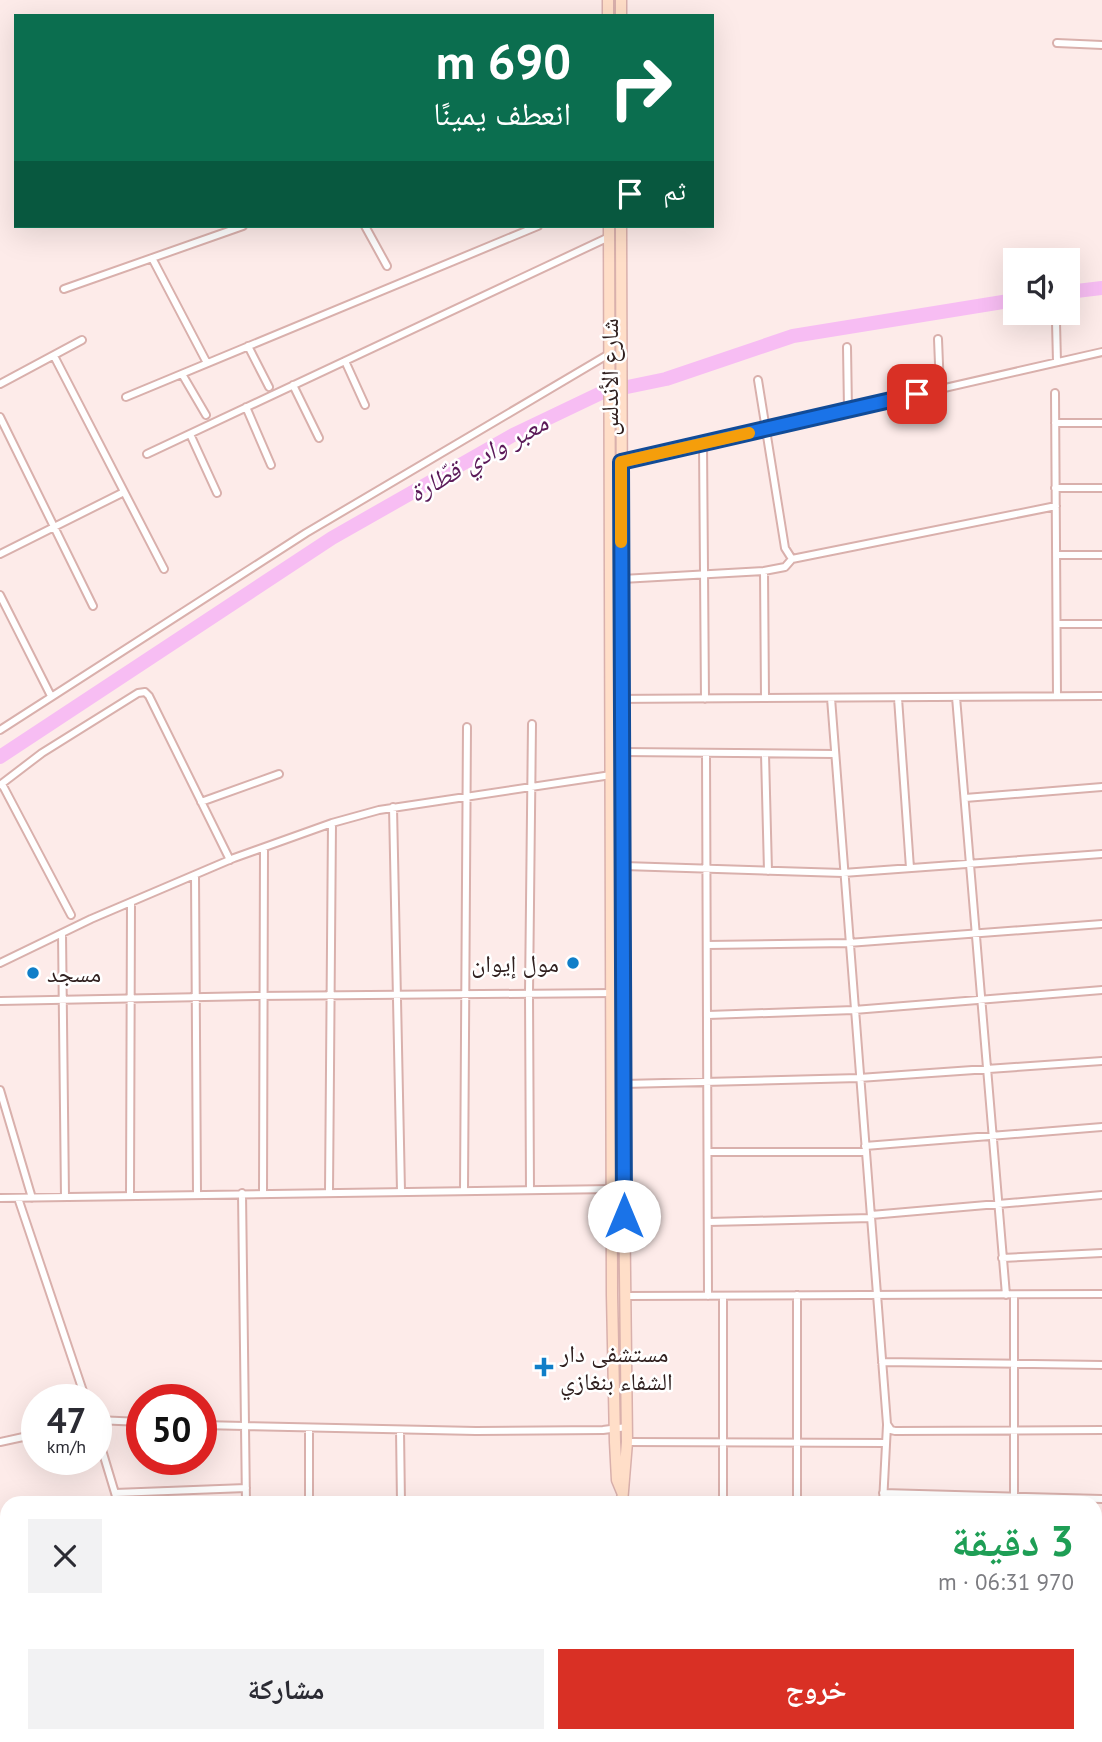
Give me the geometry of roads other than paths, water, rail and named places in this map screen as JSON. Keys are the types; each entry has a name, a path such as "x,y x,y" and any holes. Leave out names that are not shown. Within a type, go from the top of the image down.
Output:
{"main road":[{"name":"شارع الأندلس","path":"621,228 627,1426 626,1480 622,1496"},
{"name":"شارع الأندلس","path":"609,231 612,1189 615,1428 617,1480 621,1496"}],"street":[{"path":"1057,43 1102,45"},
{"path":"64,289 237,228"},
{"path":"366,228 387,265"},
{"path":"126,397 533,228"},
{"path":"147,454 609,231"},
{"path":"152,258 207,363"},
{"path":"1056,325 1057,362"},
{"path":"938,339 940,389"},
{"path":"0,384 82,340"},
{"path":"248,346 269,387"},
{"path":"847,347 848,410"},
{"path":"621,462 1102,352"},
{"path":"0,730 306,533 609,354"},
{"path":"54,356 164,569"},
{"path":"345,360 365,405"},
{"path":"182,374 206,415"},
{"path":"758,380 785,548 792,559"},
{"path":"293,385 319,438"},
{"path":"1055,393 1058,696"},
{"path":"246,407 271,465"},
{"path":"0,416 93,606"},
{"path":"1055,424 1102,423"},
{"path":"190,434 217,493"},
{"path":"703,443 705,699"},
{"path":"1055,488 1102,488"},
{"path":"0,554 124,492"},
{"path":"621,579 764,571 785,567 792,559 1056,506"},
{"path":"1056,555 1102,555"},
{"path":"764,571 765,698"},
{"path":"0,595 51,696"},
{"path":"1057,624 1102,624"},
{"path":"71,915 1,784 42,753 138,693 145,692 149,696 230,860"},
{"path":"611,699 1102,696"},
{"path":"956,697 1006,1295"},
{"path":"831,698 887,1423 883,1493 939,1496"},
{"path":"898,698 910,868"},
{"path":"530,1190 532,724"},
{"path":"464,1191 467,727"},
{"path":"623,752 835,754"},
{"path":"706,753 708,1296"},
{"path":"765,754 768,871"},
{"path":"201,802 279,774"},
{"path":"0,963 131,902 230,860 332,823 393,807 611,775"},
{"path":"965,798 1102,787"},
{"path":"393,807 401,1191"},
{"path":"329,1192 332,823"},
{"path":"263,1193 264,848"},
{"path":"624,866 843,873 1102,854"},
{"path":"195,875 197,1194"},
{"path":"130,1196 131,902"},
{"path":"707,945 849,943 1102,924"},
{"path":"62,933 65,1197"},
{"path":"708,1015 854,1010 1102,990"},
{"path":"0,1001 624,993"},
{"path":"624,1084 859,1078 1102,1061"},
{"path":"0,1090 32,1198"},
{"path":"708,1152 865,1149 992,1135 1102,1127"},
{"path":"0,1198 624,1189"},
{"path":"242,1193 246,1496"},
{"path":"708,1222 871,1216 1102,1195"},
{"path":"18,1198 81,1384"},
{"path":"1002,1258 1102,1253"},
{"path":"625,1296 1102,1294"},
{"path":"1014,1295 1014,1496"},
{"path":"723,1296 723,1496"},
{"path":"797,1296 797,1496"},
{"path":"882,1362 1102,1365"},
{"path":"887,1423 891,1430 895,1431 1102,1430"},
{"path":"217,1426 400,1430 627,1426"},
{"path":"309,1429 309,1496"},
{"path":"400,1430 401,1496"},
{"path":"0,1442 21,1437"},
{"path":"627,1443 886,1443"},
{"path":"110,1475 116,1496"},
{"path":"115,1493 246,1488"}],"waterway":[{"name":"معبر وادي قطّارة","path":"1080,291 1102,288"},
{"name":"معبر وادي قطّارة","path":"0,757 332,538 513,435 603,392 666,379 793,336 1003,302"}],"place":[{"name":"مول إيوان","path":"573,963"},
{"name":"مسجد","path":"33,973"},
{"name":"مستشفى دار الشفاء بنغازي","path":"544,1367"}]}
